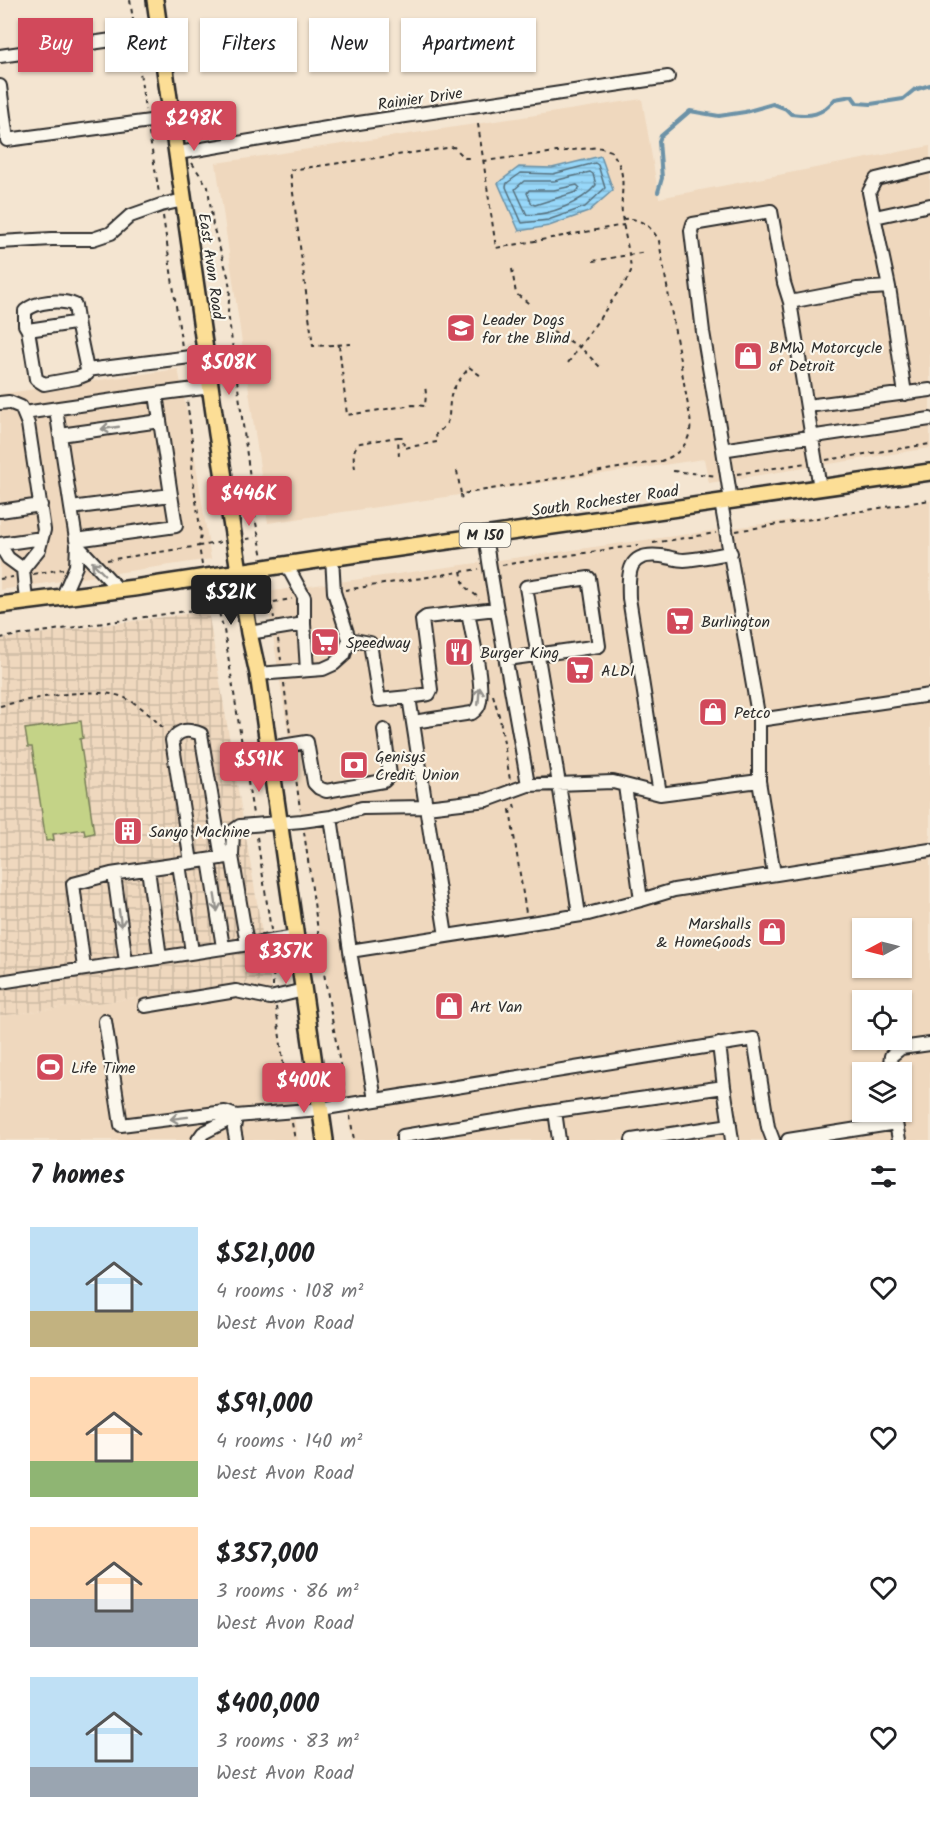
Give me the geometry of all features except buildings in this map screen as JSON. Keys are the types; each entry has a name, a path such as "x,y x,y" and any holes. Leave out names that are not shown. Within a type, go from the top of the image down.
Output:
{"main road":[{"name":"East Avon Road","path":"155,0 158,18"},
{"name":"East Avon Road","path":"166,72 206,355 249,633 258,674 325,1140"},
{"name":"South Rochester Road","path":"0,605 119,590 332,557 930,472"}],"street":[{"path":"0,56 105,41"},
{"name":"Rainier Drive","path":"178,153 345,125 668,77"},
{"path":"0,87 4,141 173,118"},
{"path":"905,394 889,286 869,192 876,179 930,166"},
{"path":"0,242 93,239 111,233 130,216 184,200"},
{"path":"875,217 930,205"},
{"path":"774,874 759,780 759,720 731,553 723,450 703,332 691,231 693,224 771,210 784,284 790,302 820,488"},
{"path":"790,302 889,286"},
{"path":"67,301 75,304 78,327 87,374 44,384 36,379 28,330 25,325 25,311 32,305 67,301"},
{"path":"28,330 74,323 78,327"},
{"path":"87,370 206,355"},
{"path":"24,413 211,387"},
{"path":"807,406 930,390"},
{"path":"76,542 176,526 156,394"},
{"path":"0,403 9,402 21,407 24,413 28,424 41,505 44,530 39,549 23,569 26,601"},
{"path":"56,409 76,542 76,566 62,598"},
{"path":"723,450 930,419"},
{"path":"60,435 160,421"},
{"path":"71,507 171,495"},
{"path":"0,511 41,505"},
{"path":"485,535 499,630 507,659 528,785"},
{"path":"23,569 9,558 0,545 42,538"},
{"path":"76,542 119,590"},
{"path":"660,794 628,598 629,570 638,559 649,556 683,560 731,553"},
{"path":"258,674 323,669 334,664 344,655 349,639 334,592 332,557"},
{"path":"286,564 304,597 307,670"},
{"path":"507,659 538,655 599,646 589,578 526,587 538,655 560,784 579,915"},
{"path":"349,639 370,643 379,700 429,694 431,690 422,620 426,617 496,609"},
{"path":"413,722 472,713 477,709 480,702 480,686 474,612"},
{"path":"249,633 304,624"},
{"path":"759,720 930,695"},
{"path":"409,697 446,936"},
{"path":"192,952 172,740 177,733 189,729 201,734 221,858 247,944"},
{"path":"269,748 307,742 314,783 326,791 384,781 390,775 384,730"},
{"path":"223,947 221,858 233,831 240,826 331,817 362,808 426,807 487,800 528,785 613,782 660,794 759,780"},
{"path":"625,786 641,900"},
{"path":"331,817 375,1101"},
{"path":"350,951 579,915 674,890 930,850"},
{"path":"84,968 73,884 114,874 221,858"},
{"path":"148,869 160,957"},
{"path":"114,874 126,962"},
{"path":"0,982 296,936"},
{"path":"145,1006 236,991 270,998 304,990"},
{"path":"105,1020 121,1125 225,1112 236,1116"},
{"path":"198,1140 203,1133 236,1116 320,1109 375,1101 754,1039 768,1127 773,1140"},
{"path":"719,1044 732,1140"},
{"path":"890,1062 891,1056 900,1048 930,1044"},
{"path":"403,1140 403,1136 724,1087"},
{"path":"555,1111 560,1140"},
{"path":"236,1116 234,1129 236,1140"},
{"path":"788,1140 873,1122"},
{"path":"897,1122 899,1140"},
{"path":"632,1140 730,1125"}],"path":[{"path":"478,124 496,248 624,225"},
{"path":"351,344 313,346 290,170 454,147 465,159 469,158"},
{"path":"483,161 598,147 606,148 615,157 623,179 623,219 631,271 568,363"},
{"path":"192,163 207,187 213,226 228,276 229,322 256,523 261,542"},
{"path":"461,494 661,461 671,458 685,445 691,428 690,417 659,242 653,231 642,222 631,218 623,219"},
{"path":"593,261 646,252"},
{"path":"512,269 516,294 531,305"},
{"path":"553,332 580,347 600,367"},
{"path":"339,345 347,415 413,405 424,406 425,385"},
{"path":"355,470 354,451 360,443 403,437 404,448 437,442 436,434 448,421 452,392 469,367 481,376"},
{"path":"398,437 399,458"},
{"path":"826,460 930,444"},
{"path":"734,474 807,462"},
{"path":"457,471 462,502"},
{"path":"673,471 719,476"},
{"path":"737,531 930,500"},
{"path":"501,566 713,534"},
{"path":"201,559 199,546 216,542"},
{"path":"341,591 477,569"},
{"path":"461,571 464,586 478,597 474,612"},
{"path":"267,592 283,671 291,744 324,973 354,1140"},
{"path":"262,604 296,598"},
{"path":"207,602 207,608"},
{"path":"0,638 207,608 219,613 224,630 273,940 273,981 295,1140"},
{"path":"219,613 224,610"},
{"path":"491,690 500,719 515,808 510,810 528,923"},
{"path":"0,706 91,691 103,693 126,698 149,714 174,738"}],"shaded area":[{"name":"Leader Dogs for the Blind","path":"642,99 659,198 930,146 930,448 709,483 704,459 268,523 216,163"},
{"path":"178,369 190,427 211,559 0,590 0,394"},
{"path":"930,501 930,1140 352,1140 266,592"},
{"path":"208,611 270,980 0,1016 0,639"},
{"path":"270,980 298,1140 0,1140 0,1016"}],"green space":[{"path":"81,721 83,738 80,739 94,833 85,835 84,829 53,834 54,840 46,841 32,747 28,747 25,729"}],"water":[{"path":"601,156 613,190 588,212 549,226 519,231 498,183 519,167 552,168"}],"waterway":[{"path":"658,192 662,178 659,141 661,136 690,111 719,116 773,104 786,109 791,114 810,115 821,112 835,99 852,96 857,103 871,104 903,99 914,90 930,85"}],"place":[{"name":"Leader Dogs for the Blind","path":"461,328"},
{"name":"BMW Motorcycle of Detroit","path":"748,356"},
{"name":"Burlington","path":"680,621"},
{"name":"Speedway","path":"325,642"},
{"name":"Burger King","path":"459,652"},
{"name":"ALDI","path":"580,670"},
{"name":"Petco","path":"713,712"},
{"name":"Genisys Credit Union","path":"354,765"},
{"name":"Sanyo Machine","path":"128,831"},
{"name":"Marshalls & HomeGoods","path":"772,932"},
{"name":"Art Van","path":"449,1006"},
{"name":"Life Time","path":"50,1067"}]}
